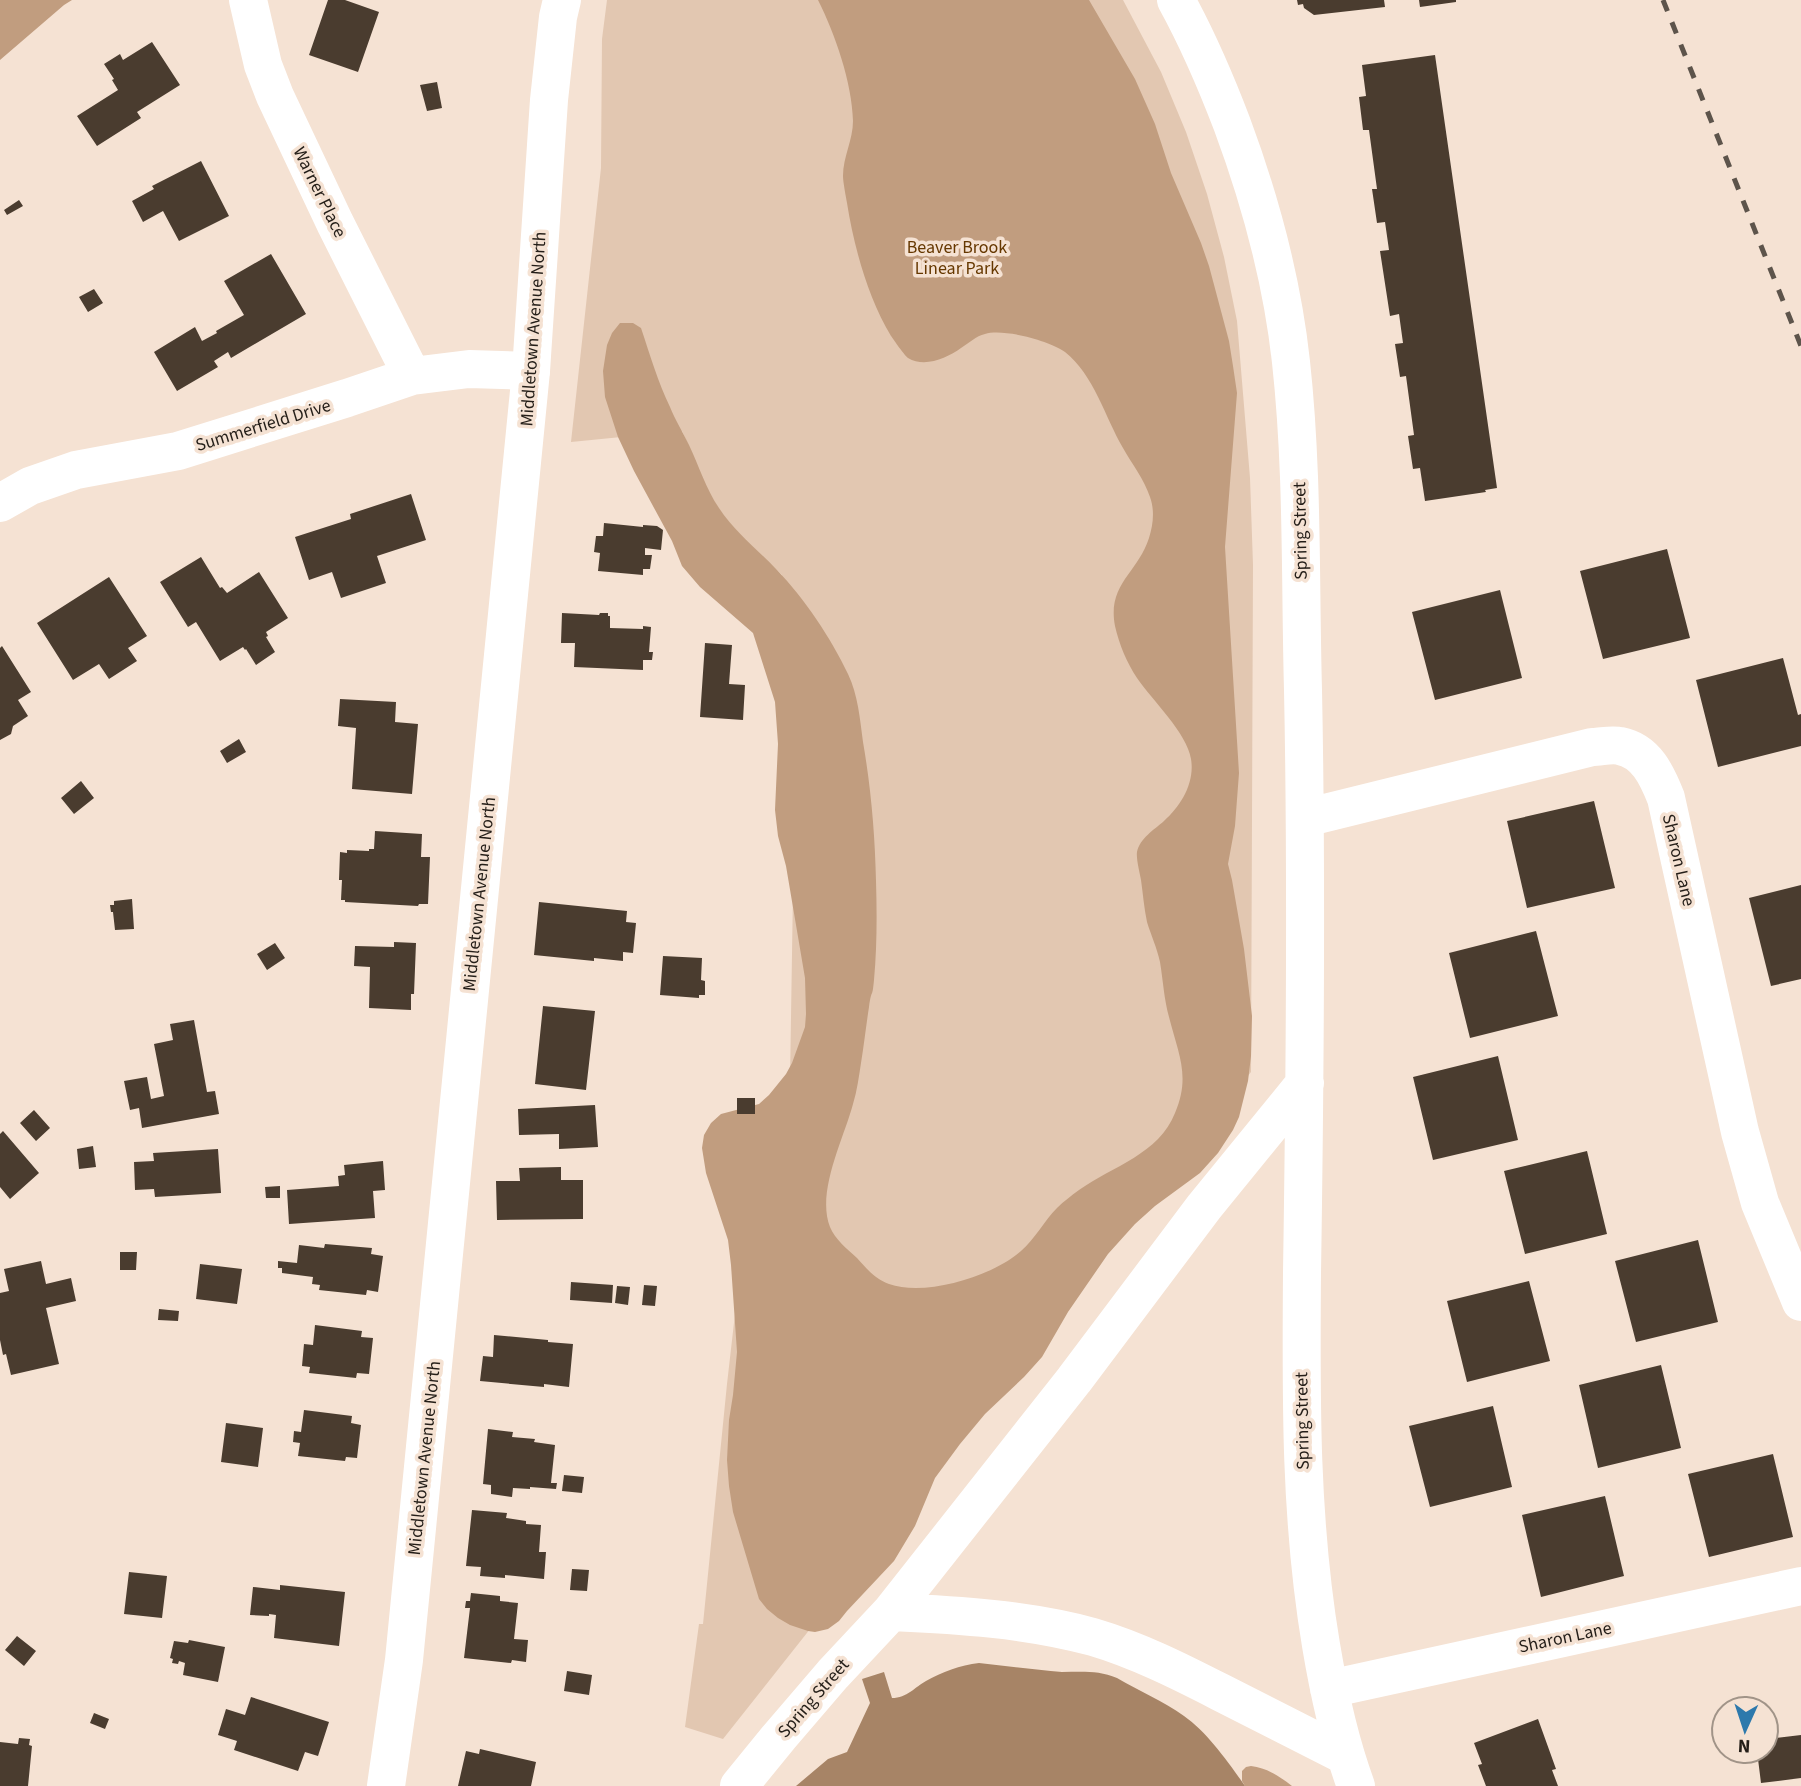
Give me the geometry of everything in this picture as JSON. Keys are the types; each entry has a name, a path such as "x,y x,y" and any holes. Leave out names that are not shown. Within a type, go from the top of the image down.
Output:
{"street":[{"name":"Warner Place","path":"248,0 263,65 275,96 324,201 412,376"},
{"name":"Spring Street","path":"1176,0 1193,30 1220,92 1248,167 1266,226 1291,360 1298,444 1305,818 1302,1464 1308,1553 1316,1617 1329,1689 1350,1771"},
{"name":"Middletown Avenue North","path":"386,1786 404,1660 531,371 550,100 560,8"},
{"name":"Summerfield Drive","path":"0,503 30,486 76,470 178,451 412,376 469,369 531,371"},
{"name":"Sharon Lane","path":"1305,818 1592,747 1618,745 1638,752 1656,775 1666,798 1740,1132 1760,1203 1801,1302"},
{"name":"Spring Street","path":"739,1786 833,1674 891,1612 1074,1380 1204,1207 1305,1083"},
{"name":"Sharon Lane","path":"1329,1689 1801,1586"},
{"name":"Spring Street","path":"891,1612 979,1618 1093,1637 1141,1654 1190,1677 1350,1771"}],"green space":[{"path":"0,0 72,0 0,60"},
{"name":"Beaver Brook Linear Park","path":"607,0 1123,0 1161,72 1186,132 1224,257 1237,321 1250,478 1253,565 1251,1072 723,1739 685,1727 699,1624 703,1624 747,1209 788,1207 794,828 782,575 721,512 705,484 682,431 571,442 601,168 602,39"},
{"path":"818,0 1089,0 1135,79 1155,124 1171,173 1209,266 1229,341 1237,393 1225,547 1239,773 1235,826 1228,864 1244,949 1252,1016 1248,1081 1239,1117 1218,1153 1200,1173 1135,1224 1108,1254 1068,1312 1042,1357 985,1414 935,1478 915,1526 894,1561 839,1621 828,1629 815,1632 790,1625 778,1618 759,1599 733,1512 727,1460 737,1352 731,1265 728,1240 706,1173 702,1148 704,1135 711,1123 721,1114 759,1104 769,1095 792,1063 805,1027 805,978 775,810 778,744 775,702 753,633 700,587 682,566 672,541 618,437 605,397 603,371 612,333 620,323 633,323 641,328 674,417 714,501 732,525 777,570 807,606 834,646 854,690 860,716 874,829 876,956 857,1089 833,1165 826,1198 830,1227 838,1240 880,1279 889,1284 921,1288 958,1282 994,1269 1021,1251 1065,1201 1092,1181 1147,1149 1168,1127 1180,1100 1183,1076 1167,1010 1160,962 1147,922 1137,852 1144,838 1170,815 1181,801 1189,785 1192,768 1183,738 1133,672 1115,626 1115,599 1149,538 1153,507 1145,484 1123,448 1084,372 1058,348 1026,337 1003,333 982,335 936,361 915,361 904,354 883,321 858,254 844,186 843,169 853,121 850,90 836,43"},
{"path":"1251,1766 1273,1773 1292,1786 1245,1786 1242,1771"}],"shaded area":[{"path":"979,1663 1096,1673 1117,1678 1193,1723 1217,1748 1245,1786 796,1786 828,1759 847,1752 870,1703 862,1679 884,1672 892,1698 897,1698 945,1672"}],"building":[{"path":"328,0 345,0 379,12 358,72 309,55"},
{"path":"1297,0 1384,0 1385,7 1314,15 1304,8 1303,4 1298,5"},
{"path":"1419,0 1456,0 1456,2 1420,7"},
{"path":"152,42 180,85 137,112 141,118 97,146 77,116 118,90 104,64 120,54 123,60"},
{"path":"1435,55 1497,488 1425,501 1420,468 1413,469 1408,436 1414,435 1406,376 1400,377 1395,344 1403,343 1399,314 1390,316 1380,251 1389,250 1385,222 1377,223 1372,189 1377,189 1369,130 1363,130 1359,97 1366,96 1362,65"},
{"path":"437,82 442,108 427,111 420,85"},
{"path":"201,161 229,216 179,241 163,211 143,222 132,201 154,189 152,186"},
{"path":"19,200 23,206 7,215 4,210"},
{"path":"271,254 306,314 231,358 228,352 214,361 218,367 177,391 154,352 195,327 202,341 244,315 224,281"},
{"path":"94,289 103,303 88,312 79,297"},
{"path":"411,494 426,540 377,556 386,583 341,598 332,572 309,580 295,537 351,519 350,514"},
{"path":"604,523 657,526 663,530 661,550 645,548 645,555 652,555 650,569 643,569 643,575 598,571 600,553 594,552 596,536 603,536"},
{"path":"1667,549 1690,638 1603,659 1580,571"},
{"path":"201,557 220,588 227,593 259,572 288,618 266,632 275,652 256,665 243,647 220,661 196,622 188,627 160,582"},
{"path":"109,577 147,636 128,648 137,661 109,679 99,664 73,680 37,623"},
{"path":"1500,590 1522,678 1435,700 1412,612"},
{"path":"562,613 608,613 610,628 651,627 649,652 653,652 652,660 643,660 643,670 574,667 575,643 561,643"},
{"path":"705,643 732,645 729,684 745,685 743,720 700,717"},
{"path":"2,646 31,692 18,700 28,716 13,726 11,734 0,740 0,648"},
{"path":"1783,658 1798,715 1801,714 1801,746 1718,767 1696,680"},
{"path":"340,699 396,702 395,722 418,724 412,794 352,789 356,728 338,726"},
{"path":"239,739 246,752 227,763 220,751"},
{"path":"81,781 94,798 74,814 61,798"},
{"path":"1594,801 1615,888 1527,908 1507,821"},
{"path":"375,831 422,834 421,857 430,857 428,904 418,906 341,900 340,852 374,849"},
{"path":"1801,885 1801,979 1771,986 1749,898"},
{"path":"132,899 134,929 115,930 110,905 114,905 114,901"},
{"path":"539,902 627,911 626,922 636,923 633,953 623,952 623,961 534,955"},
{"path":"1536,931 1558,1016 1470,1038 1449,953"},
{"path":"394,942 416,943 411,1010 369,1008 370,967 354,966 355,946 394,947"},
{"path":"275,943 285,958 267,970 257,954"},
{"path":"663,956 702,958 701,980 705,981 705,995 699,995 699,998 660,995"},
{"path":"543,1006 595,1011 586,1090 535,1084"},
{"path":"194,1020 207,1092 215,1091 219,1114 142,1128 139,1108 130,1110 124,1081 147,1077 151,1099 164,1096 154,1044 173,1040 170,1024"},
{"path":"1498,1056 1518,1140 1433,1160 1413,1077"},
{"path":"737,1098 755,1098 755,1114 737,1114"},
{"path":"595,1105 598,1147 559,1149 559,1134 519,1135 518,1109"},
{"path":"34,1110 50,1128 36,1141 20,1123"},
{"path":"3,1131 39,1173 10,1199 0,1187 0,1134"},
{"path":"93,1146 96,1167 79,1169 77,1149"},
{"path":"218,1149 221,1193 155,1197 154,1189 135,1190 134,1162 154,1161 153,1153"},
{"path":"1587,1151 1607,1234 1525,1254 1504,1171"},
{"path":"383,1161 385,1190 373,1191 375,1218 289,1224 287,1190 339,1186 338,1176 345,1175 344,1165"},
{"path":"561,1167 561,1180 583,1180 583,1219 497,1220 496,1181 520,1181 519,1168"},
{"path":"280,1186 280,1198 266,1198 265,1187"},
{"path":"1698,1240 1718,1322 1636,1342 1615,1261"},
{"path":"325,1244 372,1248 371,1254 383,1256 378,1292 367,1290 366,1295 319,1290 320,1285 312,1284 313,1277 282,1273 282,1268 278,1268 278,1261 297,1263 299,1245 324,1248"},
{"path":"120,1252 137,1252 136,1270 120,1270"},
{"path":"41,1261 46,1284 71,1278 76,1301 46,1308 59,1364 11,1375 0,1340 0,1293 9,1291 4,1269"},
{"path":"200,1264 242,1269 237,1304 196,1299"},
{"path":"1529,1281 1550,1361 1467,1382 1447,1301"},
{"path":"571,1282 613,1285 612,1303 570,1300"},
{"path":"644,1285 657,1286 655,1306 642,1305"},
{"path":"617,1286 630,1287 628,1305 615,1303"},
{"path":"159,1309 179,1311 178,1321 158,1320"},
{"path":"315,1325 362,1331 361,1337 373,1338 369,1374 357,1373 356,1378 309,1373 310,1367 302,1366 304,1344 313,1345"},
{"path":"494,1335 573,1344 569,1387 480,1381 483,1356 493,1357"},
{"path":"1661,1365 1681,1448 1598,1468 1579,1385"},
{"path":"1493,1406 1512,1487 1430,1507 1409,1426"},
{"path":"304,1410 352,1416 351,1423 361,1425 357,1458 346,1457 345,1461 298,1456 300,1443 293,1442 294,1431 301,1432"},
{"path":"226,1423 263,1428 258,1467 221,1462"},
{"path":"488,1429 513,1432 512,1437 535,1439 534,1442 555,1445 551,1483 557,1483 556,1489 513,1488 512,1497 491,1494 491,1485 483,1484"},
{"path":"1773,1454 1793,1537 1709,1557 1688,1474"},
{"path":"564,1475 584,1477 582,1493 562,1491"},
{"path":"1605,1496 1624,1576 1541,1597 1522,1515"},
{"path":"472,1510 507,1513 506,1518 541,1525 539,1552 546,1552 544,1579 505,1575 505,1578 480,1576 481,1567 466,1566"},
{"path":"572,1569 589,1570 587,1591 570,1590"},
{"path":"129,1572 167,1576 162,1618 124,1614"},
{"path":"280,1585 345,1592 339,1646 274,1638 276,1615 250,1615 253,1587 280,1590"},
{"path":"471,1593 500,1596 500,1601 518,1603 514,1639 528,1640 526,1662 464,1658 470,1608 465,1608"},
{"path":"17,1636 36,1651 24,1666 5,1650"},
{"path":"189,1640 225,1647 218,1682 183,1675 185,1663 172,1663 173,1659 170,1658 174,1641 188,1643"},
{"path":"567,1671 592,1675 589,1695 564,1691"},
{"path":"251,1697 329,1722 318,1756 305,1752 298,1771 234,1750 237,1741 218,1735 226,1709 245,1715"},
{"path":"94,1713 109,1719 105,1729 90,1723"},
{"path":"1538,1719 1556,1769 1552,1770 1558,1786 1486,1786 1474,1743"},
{"path":"1801,1735 1801,1778 1761,1783 1759,1765 1780,1765 1780,1737"},
{"path":"19,1738 30,1739 29,1745 32,1746 28,1786 0,1786 0,1742 18,1744"},
{"path":"480,1749 536,1762 531,1786 458,1786 466,1751 479,1754"}],"railway":[{"path":"1663,0 1801,346"}]}
